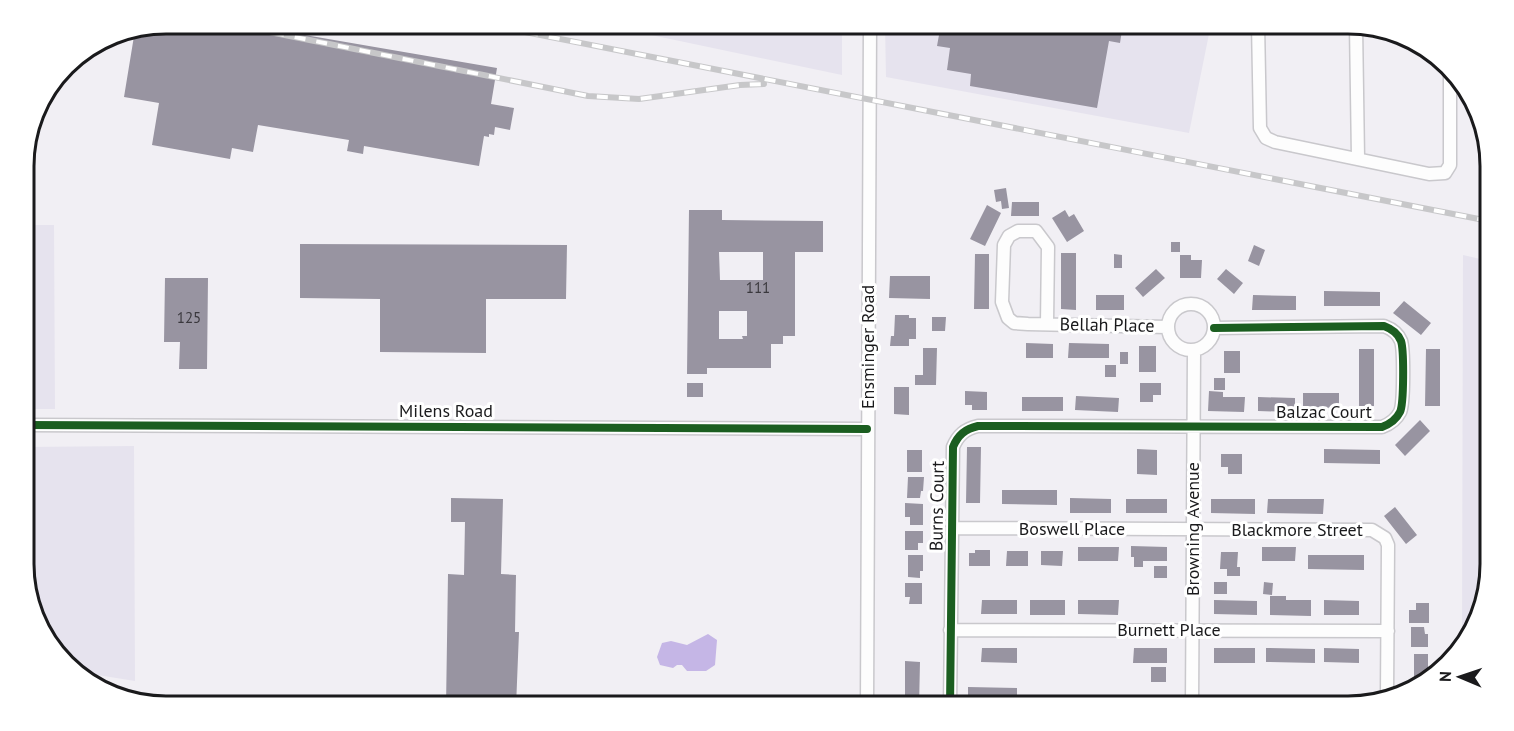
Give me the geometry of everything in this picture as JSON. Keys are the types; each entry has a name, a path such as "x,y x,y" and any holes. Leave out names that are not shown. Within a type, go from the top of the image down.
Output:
{"street":[{"name":"Ensminger Road","path":"867,696 870,34"},
{"path":"1258,34 1260,128 1263,135 1275,142 1440,175 1449,170 1450,165 1450,84"},
{"path":"1356,35 1358,158"},
{"name":"Bellah Place","path":"1047,324 1048,247 1036,231 1018,231 1009,236 1004,245 1002,302 1008,318 1014,323 1047,324 1167,327"},
{"path":"1191,303 1208,311 1214,328 1208,343 1194,351 1181,348 1171,340 1167,327 1174,310 1191,303"},
{"name":"Balzac Court","path":"1193,427 1382,427 1393,421 1402,407 1402,346 1397,333 1391,328 1384,326 1214,328"},
{"name":"Browning Avenue","path":"1192,696 1194,351"},
{"name":"Milens Road","path":"34,425 867,429"},
{"name":"Burns Court","path":"950,696 953,447 956,439 969,428 978,426 1193,427"},
{"name":"Boswell Place","path":"952,528 1193,529"},
{"name":"Blackmore Street","path":"1193,529 1372,530 1379,533 1388,545 1387,690"},
{"name":"Burnett Place","path":"950,630 1388,631"}],"shaded area":[{"path":"842,34 842,75 649,35"},
{"path":"885,34 1209,34 1189,133 886,77"},
{"path":"35,225 54,225 55,409 34,409"},
{"path":"1463,255 1480,259 1480,564 1475,598 1462,630"},
{"path":"134,446 135,681 94,674 86,669 62,645 45,615 39,598 34,564 34,447"},
{"path":"708,634 717,640 715,665 706,671 687,671 682,665 673,668 660,665 657,657 662,643 671,641 687,645"}],"building":[{"path":"939,34 1121,34 1120,43 1109,41 1097,108 970,86 971,74 947,70 950,48 937,46"},
{"path":"158,35 304,35 497,68 491,104 514,108 510,130 495,127 494,135 484,136 479,166 364,146 363,154 347,151 349,140 258,125 253,152 232,148 230,159 152,145 159,103 124,97 133,39"},
{"path":"1006,188 1009,208 1002,209 1001,201 996,202 994,190"},
{"path":"1012,202 1039,202 1039,216 1011,216"},
{"path":"987,205 1001,213 985,246 970,239"},
{"path":"689,210 722,210 722,220 823,221 823,252 795,252 795,336 783,336 783,344 771,344 771,368 707,368 707,374 687,374","holes":["719,252 763,252 763,280 720,280","719,311 747,311 747,336 742,336 743,339 719,339"]},
{"path":"1065,210 1069,217 1074,214 1084,231 1067,242 1052,218"},
{"path":"1171,242 1180,242 1180,252 1171,252"},
{"path":"300,244 567,245 566,299 486,299 486,353 380,352 380,299 300,298"},
{"path":"1254,245 1265,250 1259,266 1248,261"},
{"path":"1061,253 1076,253 1076,310 1061,309"},
{"path":"975,254 989,254 989,309 974,309"},
{"path":"1114,254 1122,255 1122,268 1114,268"},
{"path":"1180,255 1191,255 1191,260 1202,260 1201,278 1180,278"},
{"path":"1156,269 1165,278 1143,297 1135,288"},
{"path":"1226,269 1243,283 1234,294 1217,279"},
{"path":"890,276 930,276 930,299 889,298"},
{"path":"165,278 208,278 207,369 179,369 180,342 164,342"},
{"path":"1324,291 1380,292 1380,306 1324,306"},
{"path":"1096,295 1124,295 1124,310 1096,310"},
{"path":"1253,295 1296,296 1296,310 1252,310"},
{"path":"1404,301 1431,323 1421,335 1393,313"},
{"path":"895,315 909,315 909,318 916,318 916,339 909,339 909,346 890,346 891,336 894,336"},
{"path":"932,317 946,317 945,331 932,331"},
{"path":"1026,343 1053,344 1053,358 1026,358"},
{"path":"1069,343 1109,344 1109,358 1068,358"},
{"path":"1139,346 1156,346 1156,372 1139,372"},
{"path":"923,348 937,348 936,385 915,385 915,375 923,375"},
{"path":"1359,349 1374,349 1374,406 1359,406"},
{"path":"1426,349 1440,349 1440,406 1425,406"},
{"path":"1224,351 1240,351 1240,373 1224,373"},
{"path":"1120,352 1128,352 1128,364 1120,364"},
{"path":"1105,365 1116,365 1116,377 1105,377"},
{"path":"1214,378 1225,378 1225,390 1214,390"},
{"path":"687,383 703,383 703,397 687,397"},
{"path":"1140,383 1161,383 1161,395 1153,395 1153,402 1140,402"},
{"path":"894,387 909,387 909,415 894,414"},
{"path":"965,391 987,392 987,410 972,410 972,405 965,405"},
{"path":"1209,391 1223,392 1223,397 1245,397 1244,412 1208,411"},
{"path":"1303,393 1339,393 1339,408 1303,407"},
{"path":"1076,396 1119,398 1118,412 1075,410"},
{"path":"1022,397 1063,397 1063,411 1022,411"},
{"path":"1258,397 1295,398 1295,412 1258,411"},
{"path":"1420,420 1430,431 1405,456 1395,445"},
{"path":"967,447 981,447 980,503 966,503"},
{"path":"1137,449 1157,450 1157,475 1137,474"},
{"path":"1324,449 1380,450 1380,464 1324,463"},
{"path":"907,450 922,450 922,472 907,472"},
{"path":"1221,454 1242,454 1242,474 1228,474 1228,467 1221,467"},
{"path":"908,477 924,477 920,498 907,498"},
{"path":"1002,490 1057,490 1057,505 1002,504"},
{"path":"451,498 503,499 501,574 516,575 515,632 519,632 516,696 446,696 448,574 464,575 465,522 451,522"},
{"path":"1070,498 1111,499 1111,513 1070,513"},
{"path":"1126,499 1167,499 1167,513 1126,513"},
{"path":"1211,499 1255,499 1255,514 1211,513"},
{"path":"1268,499 1324,499 1323,514 1267,513"},
{"path":"905,503 923,504 923,525 910,525 910,517 905,517"},
{"path":"1395,507 1417,535 1406,544 1384,516"},
{"path":"905,531 923,531 923,543 918,543 918,550 905,550"},
{"path":"1131,546 1167,547 1167,561 1143,561 1143,567 1134,567"},
{"path":"1078,547 1119,547 1118,561 1078,561"},
{"path":"1262,547 1296,547 1295,561 1262,561"},
{"path":"975,550 990,550 990,566 969,566 969,553 975,553"},
{"path":"1007,551 1028,551 1028,566 1006,566"},
{"path":"1041,551 1063,551 1062,566 1041,565"},
{"path":"1221,552 1238,552 1237,567 1240,567 1240,576 1227,576 1227,569 1220,569"},
{"path":"908,555 923,555 923,571 920,571 920,578 908,577"},
{"path":"1308,555 1364,555 1364,570 1308,569"},
{"path":"1154,566 1167,566 1167,578 1154,578"},
{"path":"1214,582 1227,582 1227,594 1214,594"},
{"path":"1264,582 1273,583 1272,595 1263,594"},
{"path":"905,583 922,583 922,604 909,604 910,597 905,597"},
{"path":"1270,596 1286,596 1286,600 1311,600 1311,616 1270,615"},
{"path":"982,600 1017,600 1017,614 981,614"},
{"path":"1030,600 1065,600 1065,615 1030,615"},
{"path":"1078,600 1119,600 1118,615 1078,614"},
{"path":"1214,600 1257,601 1257,615 1214,614"},
{"path":"1324,600 1359,601 1359,615 1324,615"},
{"path":"1416,603 1429,603 1429,623 1409,623 1409,610 1416,610"},
{"path":"1411,627 1424,627 1425,634 1428,634 1428,647 1411,647"},
{"path":"982,648 1017,648 1017,663 981,662"},
{"path":"1134,648 1167,648 1167,663 1133,663"},
{"path":"1214,648 1255,648 1255,663 1214,663"},
{"path":"1266,648 1315,649 1315,663 1266,662"},
{"path":"1324,648 1359,649 1359,663 1324,662"},
{"path":"1414,654 1428,654 1428,669 1414,678"},
{"path":"905,661 920,662 919,696 905,696"},
{"path":"1151,667 1166,667 1166,682 1151,682"},
{"path":"968,687 1017,688 1017,696 968,696"}],"railway":[{"path":"284,35 588,96 639,99 740,85 764,84"},
{"path":"538,35 1480,219"}],"cycle path":[{"path":"950,696 953,447 957,439 969,429 978,426 1382,427 1388,425 1400,412 1403,388 1402,346 1398,336 1387,327 1214,328"},
{"path":"34,425 867,429"}]}
